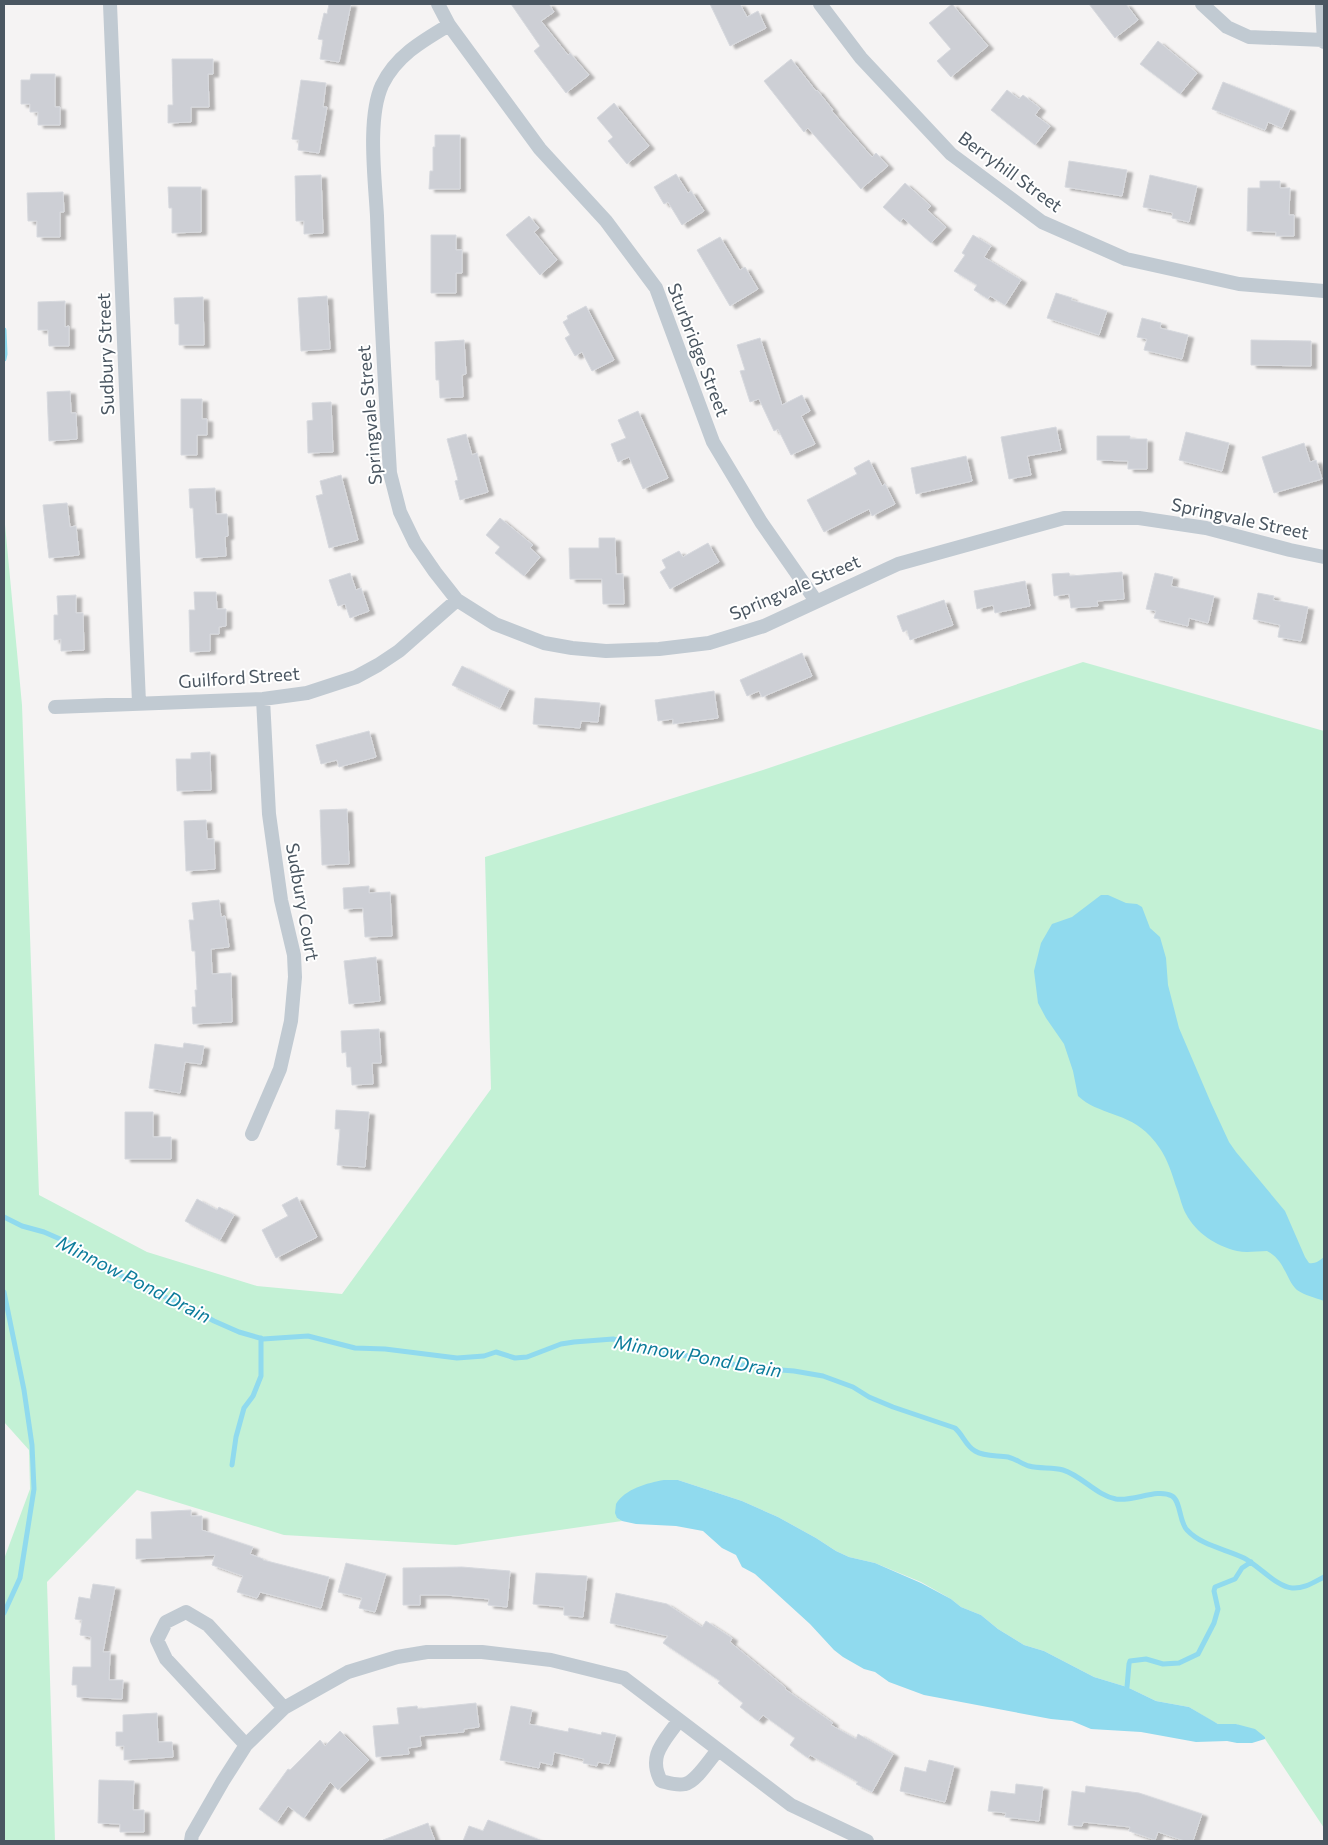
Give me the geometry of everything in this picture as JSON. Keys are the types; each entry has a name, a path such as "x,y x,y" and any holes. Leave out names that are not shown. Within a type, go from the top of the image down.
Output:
{"street":[{"name":"Sudbury Street","path":"110,4 139,703"},
{"name":"Sturbridge Street","path":"438,4 449,26 540,149 606,221 656,288 713,442 760,522 816,601"},
{"name":"Berryhill Street","path":"820,4 861,58 950,154 1042,222 1126,259 1239,284 1324,291"},
{"path":"1202,4 1227,27 1249,37 1324,41 1322,4"},
{"name":"Springvale Street","path":"449,26 420,42 395,64 382,86 376,107 374,132 382,337 390,473 400,512 415,543 434,572 456,600 496,624 544,643 606,651 659,649 709,643 764,626 898,564 1064,518 1149,519 1206,528 1324,557"},
{"name":"Guilford Street","path":"56,707 263,699 307,693 356,677 378,666 399,651 456,600"},
{"name":"Sudbury Court","path":"252,1134 280,1069 291,1021 296,977 294,955 281,900 269,814 263,699"},
{"path":"246,1745 166,1659 157,1640 166,1622 186,1612 208,1625 284,1708"},
{"path":"191,1841 192,1835 218,1789 246,1745 284,1708 348,1672 397,1657 427,1652 482,1652 551,1660 624,1678 791,1805 867,1841"},
{"path":"679,1720 657,1753 655,1762 656,1772 661,1781 686,1784 698,1776 718,1750"}],"green space":[{"path":"4,514 22,705 39,1195 147,1252 257,1286 342,1294 491,1089 485,857 763,770 1083,662 1324,731 1324,1828 1265,1737 1236,1724 1218,1724 1189,1707 1156,1701 1127,1687 1094,1677 1044,1651 1024,1645 998,1629 981,1615 961,1607 921,1582 875,1563 849,1557 778,1517 742,1501 678,1480 617,1518 622,1521 456,1545 284,1535 137,1490 47,1582 55,1841 4,1841 4,1559 30,1489 29,1450 4,1422"}],"water":[{"path":"1101,895 1108,895 1126,903 1137,904 1142,907 1150,928 1160,937 1166,958 1168,985 1179,1028 1211,1103 1229,1142 1285,1211 1309,1263 1317,1262 1324,1257 1324,1301 1297,1290 1278,1259 1267,1251 1248,1252 1229,1249 1201,1233 1186,1214 1167,1161 1160,1148 1150,1136 1132,1122 1095,1107 1078,1096 1073,1071 1064,1044 1038,1003 1034,971 1041,943 1052,924 1072,917"},
{"path":"664,1480 678,1480 742,1501 778,1517 849,1557 875,1563 921,1583 951,1599 961,1607 981,1615 998,1629 1024,1645 1044,1651 1094,1677 1127,1687 1156,1701 1189,1707 1218,1724 1236,1724 1255,1729 1265,1739 1252,1743 1227,1741 1196,1742 1141,1732 1091,1729 1072,1721 1051,1719 924,1695 889,1682 875,1672 864,1669 834,1650 810,1624 755,1574 742,1567 736,1555 722,1548 703,1531 676,1526 636,1524 617,1518 615,1513 616,1504 625,1494 644,1485"}],"building":[{"path":"329,4 351,4 339,62 320,59 323,40 318,39 324,13 327,14"},
{"path":"511,4 549,4 554,12 541,21 568,55 570,53 589,75 566,93 534,51 540,46"},
{"path":"710,4 740,4 747,17 758,11 766,28 730,46"},
{"path":"952,4 988,46 951,77 937,61 951,49 929,23"},
{"path":"1089,4 1126,4 1138,20 1115,38"},
{"path":"1158,41 1197,73 1180,94 1140,64"},
{"path":"172,59 213,59 213,74 208,74 209,107 191,107 191,122 168,123 168,105 173,105"},
{"path":"791,59 833,110 831,110 872,157 876,153 888,166 861,189 808,128 804,132 764,81"},
{"path":"31,74 55,74 55,107 60,107 60,125 38,125 38,112 30,112 30,104 21,104 21,80 30,80"},
{"path":"301,80 326,83 323,107 327,107 319,153 298,150 299,140 292,139"},
{"path":"1223,82 1290,109 1282,128 1268,122 1265,130 1212,109"},
{"path":"1007,90 1019,99 1023,95 1040,108 1035,115 1050,126 1035,145 991,110"},
{"path":"614,103 649,146 627,164 608,141 613,137 597,118"},
{"path":"435,135 460,135 460,189 429,189 430,171 433,171"},
{"path":"1069,161 1127,170 1122,196 1065,187"},
{"path":"676,174 688,193 691,191 704,211 682,225 668,202 664,204 654,187"},
{"path":"321,175 323,233 304,234 304,221 296,221 295,176"},
{"path":"1150,175 1197,186 1189,222 1172,218 1173,213 1143,207"},
{"path":"1260,181 1280,181 1280,188 1290,188 1289,215 1294,215 1294,236 1276,236 1276,232 1247,231 1248,188 1260,188"},
{"path":"905,183 931,206 927,210 946,227 931,243 903,218 900,222 883,207"},
{"path":"168,187 201,187 201,232 172,233 172,208 169,208"},
{"path":"63,192 64,212 60,212 60,237 37,237 37,221 28,221 27,193"},
{"path":"529,216 539,228 534,232 557,260 540,275 506,235"},
{"path":"431,235 456,235 456,250 462,250 462,273 456,273 456,293 431,293"},
{"path":"973,235 991,246 984,257 1021,280 1005,305 990,296 988,299 974,290 977,285 954,271 965,255 962,253"},
{"path":"720,237 740,270 745,267 758,289 730,306 697,250"},
{"path":"1056,293 1072,298 1071,300 1107,311 1099,335 1047,318"},
{"path":"327,296 330,349 301,351 298,298"},
{"path":"203,297 204,345 179,345 179,324 175,324 174,298"},
{"path":"65,301 65,327 69,326 69,346 49,346 48,330 38,330 38,302"},
{"path":"586,306 614,360 592,371 582,352 575,356 565,338 570,335 563,322 568,319 567,316"},
{"path":"1142,318 1161,323 1160,328 1188,335 1182,359 1144,350 1147,339 1137,337"},
{"path":"760,338 782,405 802,395 810,411 801,416 815,444 791,455 778,429 774,431 759,399 750,402 740,371 745,370 737,345"},
{"path":"464,340 466,374 462,375 463,397 440,398 439,380 436,380 435,342"},
{"path":"1251,340 1311,341 1311,366 1251,365"},
{"path":"70,391 71,413 76,413 77,439 49,441 47,392"},
{"path":"181,399 202,399 202,419 207,419 207,435 197,435 197,455 181,455"},
{"path":"331,402 333,452 308,453 307,421 313,420 312,403"},
{"path":"638,411 668,478 643,489 629,457 618,462 611,444 626,438 618,420"},
{"path":"1056,427 1061,450 1027,456 1031,475 1009,479 1001,437"},
{"path":"1186,432 1229,443 1222,471 1179,460"},
{"path":"466,434 472,455 477,453 488,492 460,500 455,481 458,480 447,439"},
{"path":"1097,436 1130,436 1130,439 1147,439 1147,469 1128,469 1128,461 1097,460"},
{"path":"1304,443 1310,462 1316,460 1322,479 1274,493 1262,457"},
{"path":"966,456 972,481 916,494 911,468"},
{"path":"869,460 882,486 885,484 895,504 872,516 869,509 824,532 807,500 857,474 854,468"},
{"path":"341,475 358,540 329,548 316,496 323,494 320,481"},
{"path":"215,488 216,514 227,514 228,536 225,537 226,556 196,558 193,508 190,508 189,489"},
{"path":"67,503 70,527 76,526 79,555 49,558 43,505"},
{"path":"500,518 533,545 530,548 540,557 524,576 495,553 500,547 486,535"},
{"path":"599,538 615,538 616,574 623,574 624,604 603,604 602,579 570,579 569,548 599,548"},
{"path":"708,543 719,562 670,589 660,572 666,568 662,560 679,551 683,557"},
{"path":"1122,572 1124,599 1097,601 1098,606 1071,608 1069,594 1054,596 1052,574 1069,573 1070,576"},
{"path":"350,573 356,590 361,588 369,611 350,618 345,604 338,606 329,580"},
{"path":"1155,573 1173,577 1171,586 1214,596 1208,623 1189,618 1188,626 1154,618 1156,611 1146,609"},
{"path":"1025,581 1030,606 995,613 993,605 977,609 974,591"},
{"path":"194,592 216,592 217,609 226,609 226,626 219,627 219,634 210,634 210,651 190,652 189,610 195,610"},
{"path":"1258,593 1274,596 1273,600 1308,607 1301,641 1278,637 1280,625 1253,619"},
{"path":"76,595 76,613 83,613 84,650 61,651 61,639 54,640 54,615 58,615 57,596"},
{"path":"944,600 953,625 910,640 907,630 903,632 897,616"},
{"path":"802,653 812,676 762,697 759,691 747,696 740,680"},
{"path":"462,666 509,689 500,708 452,685"},
{"path":"714,691 718,718 673,724 673,719 658,721 655,700"},
{"path":"535,698 600,703 598,722 581,721 580,728 533,724"},
{"path":"369,731 376,757 339,767 337,760 321,764 316,745"},
{"path":"210,752 211,790 177,791 176,759 191,759 191,753"},
{"path":"347,809 349,864 322,865 320,810"},
{"path":"206,820 207,839 214,839 215,869 186,871 184,821"},
{"path":"369,886 369,893 390,892 392,936 365,937 363,908 344,909 343,888"},
{"path":"219,900 221,917 225,916 229,947 211,949 212,974 231,973 232,1022 193,1024 192,1007 196,1007 195,990 197,990 195,951 192,951 189,920 194,920 192,903"},
{"path":"376,957 380,1001 349,1004 344,961"},
{"path":"379,1029 381,1063 372,1063 373,1084 352,1085 351,1067 347,1067 346,1052 342,1053 341,1031"},
{"path":"184,1043 204,1046 201,1064 185,1062 180,1093 149,1088 155,1044 183,1048"},
{"path":"336,1110 369,1112 365,1167 337,1165 340,1129 335,1129"},
{"path":"125,1112 153,1112 153,1137 171,1137 171,1159 125,1159"},
{"path":"297,1197 317,1237 276,1258 262,1230 288,1216 282,1205"},
{"path":"197,1199 217,1210 219,1207 234,1215 220,1240 185,1221"},
{"path":"191,1510 191,1516 202,1516 202,1530 253,1547 250,1554 263,1560 329,1577 321,1608 260,1592 257,1598 237,1592 243,1576 212,1565 215,1555 136,1559 136,1539 152,1539 151,1512"},
{"path":"346,1563 386,1574 375,1612 359,1608 362,1598 338,1592"},
{"path":"462,1567 510,1571 507,1607 488,1605 489,1599 446,1595 420,1595 420,1605 403,1605 403,1568"},
{"path":"536,1573 587,1576 583,1617 564,1615 564,1607 533,1604"},
{"path":"93,1584 115,1587 103,1652 110,1652 109,1680 123,1680 122,1699 77,1697 77,1685 72,1685 73,1667 91,1667 91,1637 80,1635 82,1620 75,1619 79,1597 90,1599"},
{"path":"616,1593 667,1604 702,1627 706,1621 732,1638 730,1642 785,1689 833,1723 831,1725 856,1739 858,1734 893,1754 872,1792 810,1755 808,1758 790,1745 795,1738 763,1715 758,1721 740,1707 743,1703 718,1683 720,1681 663,1643 668,1636 610,1623"},
{"path":"476,1703 479,1727 464,1729 464,1732 420,1736 421,1746 408,1748 409,1754 376,1757 373,1726 399,1724 397,1708 417,1706 418,1709"},
{"path":"511,1706 532,1710 529,1724 568,1732 569,1728 601,1735 602,1732 616,1735 609,1764 598,1762 597,1766 583,1763 584,1759 554,1752 552,1765 540,1762 539,1768 500,1760"},
{"path":"157,1713 158,1742 172,1742 173,1757 124,1760 124,1746 116,1746 116,1732 123,1732 123,1715"},
{"path":"340,1731 369,1760 338,1790 330,1782 304,1818 288,1806 277,1822 259,1809 288,1769 290,1770 320,1740 325,1746"},
{"path":"929,1760 954,1766 945,1802 900,1791 905,1767 926,1772"},
{"path":"99,1780 134,1781 133,1810 144,1810 144,1832 120,1832 120,1824 98,1823"},
{"path":"1016,1784 1043,1787 1039,1821 1005,1817 1006,1813 988,1811 991,1791 1015,1794"},
{"path":"1086,1786 1139,1793 1202,1814 1193,1841 1185,1841 1158,1832 1155,1840 1129,1831 1130,1827 1083,1822 1082,1826 1068,1825 1072,1791 1085,1793"},
{"path":"488,1820 540,1841 463,1841 469,1826 483,1831"},
{"path":"428,1823 435,1841 383,1840"}],"waterway":[{"path":"4,330 4,359"},
{"name":"Minnow Pond Drain","path":"4,1217 22,1226 44,1232 76,1246 140,1286 188,1307 214,1321 239,1332 263,1339 308,1336 355,1348 385,1349 457,1358 484,1356 496,1352 515,1358 527,1357 561,1344 613,1339 652,1350 700,1358 717,1363 754,1366 823,1376 853,1387 869,1397 893,1407 955,1428 969,1446 979,1453 1008,1457 1033,1467 1063,1470 1076,1476 1102,1494 1116,1499 1130,1499 1152,1494 1172,1496 1177,1502 1184,1526 1193,1535 1207,1544 1244,1558 1286,1587 1292,1588 1309,1585 1324,1577"},
{"path":"4,1292 24,1390 32,1445 34,1489 20,1578 4,1613"},
{"path":"232,1465 236,1437 244,1408 253,1396 261,1376 261,1338"},
{"path":"1127,1687 1130,1661 1146,1659 1163,1664 1179,1663 1198,1654 1214,1623 1218,1609 1214,1591 1215,1587 1235,1579 1242,1568 1251,1562"}]}
